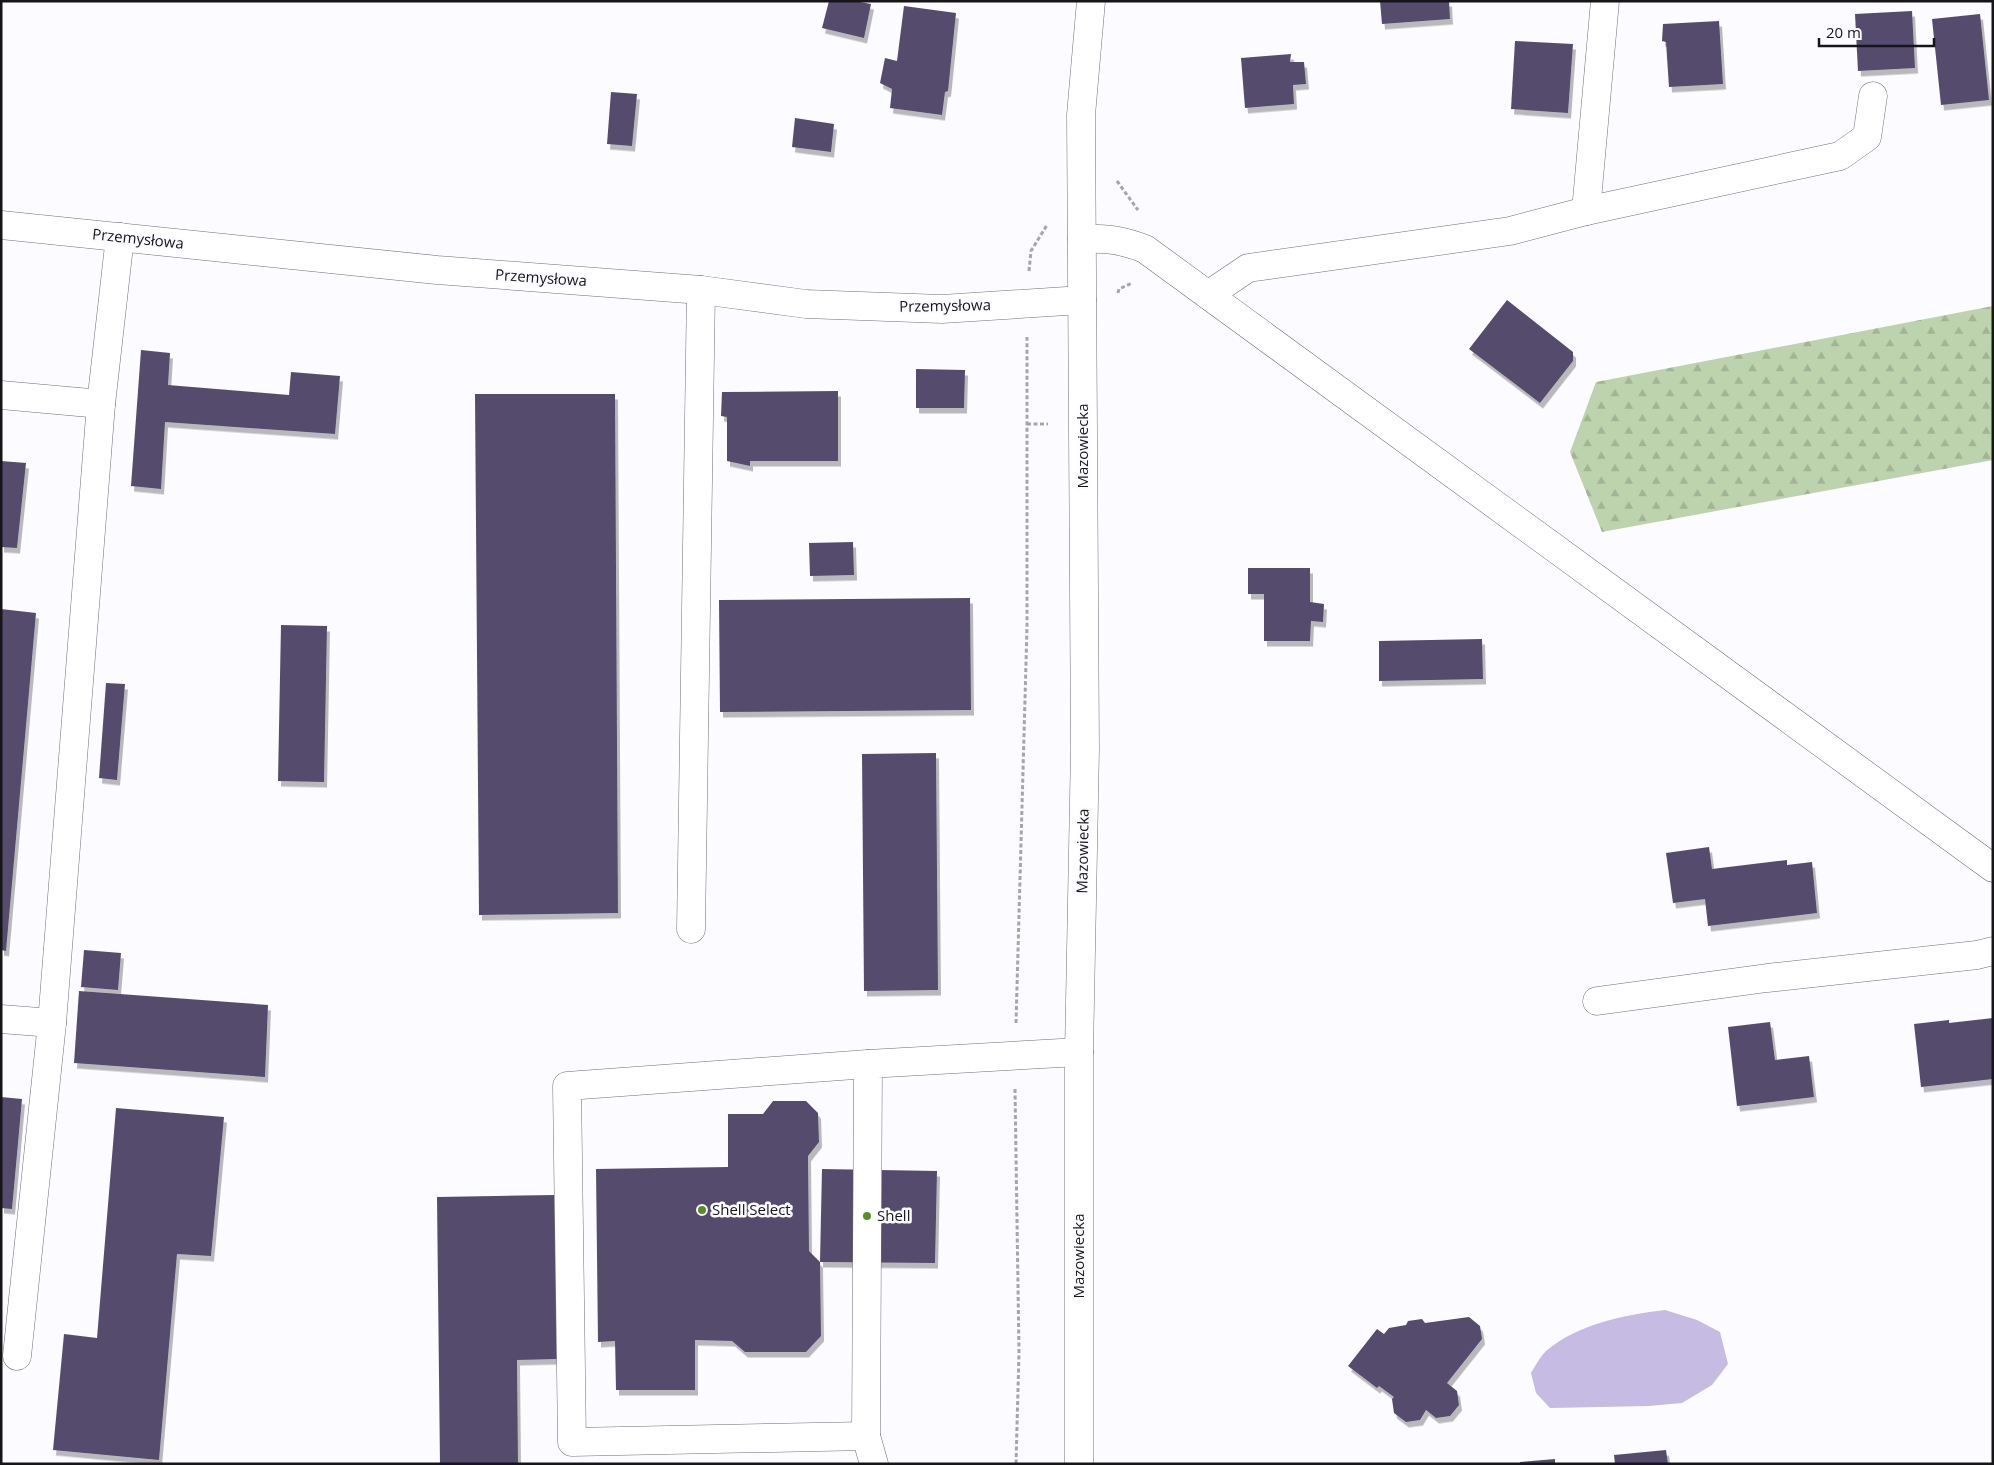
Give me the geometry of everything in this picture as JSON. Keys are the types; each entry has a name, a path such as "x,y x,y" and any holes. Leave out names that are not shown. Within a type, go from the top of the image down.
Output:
{"street":[{"name":"Mazowiecka","path":"1079,1464 1079,1052 1085,749 1081,115 1091,1"},
{"path":"1586,211 1605,1"},
{"path":"1208,295 1248,268 1510,231 1586,211 1840,156 1867,137 1873,96"},
{"name":"Przemysłowa","path":"1,225 437,270 701,290 806,304 942,309 1082,300"},
{"path":"17,1356 52,1023 101,404 120,236"},
{"path":"1082,239 1104,238 1124,241 1145,249 1993,868"},
{"path":"691,929 701,290"},
{"path":"1,395 101,404"},
{"path":"1597,1001 1767,978 1977,955 1993,951"},
{"path":"1,1020 52,1023"},
{"path":"866,1436 572,1442 567,1086 868,1064 1079,1052"},
{"path":"868,1064 866,1436 874,1464"}],"path":[{"path":"1116,180 1138,210 1145,215"},
{"path":"1016,1464 1019,1352 1015,1056 1027,628 1027,303 1031,251 1049,222"}],"green space":[{"path":"1993,306 1993,460 1602,532 1570,452 1596,382"}],"shaded area":[{"path":"1665,1310 1697,1320 1720,1332 1728,1364 1712,1385 1682,1403 1649,1406 1550,1408 1536,1393 1531,1373 1544,1353 1559,1342 1587,1327 1602,1322"}],"building":[{"path":"829,1 855,1 871,4 864,38 822,28"},
{"path":"1380,1 1449,1 1450,19 1382,24"},
{"path":"904,6 956,13 948,91 945,92 942,115 890,108 892,89 880,83 885,58 897,61"},
{"path":"1912,11 1915,68 1858,71 1855,14"},
{"path":"1980,14 1989,100 1941,105 1932,19"},
{"path":"1719,21 1723,84 1669,87 1666,42 1662,41 1663,24"},
{"path":"1515,41 1573,44 1568,113 1511,109"},
{"path":"1291,54 1290,62 1304,62 1306,84 1293,85 1294,104 1245,108 1241,58"},
{"path":"611,92 637,94 632,146 607,144"},
{"path":"795,118 834,124 831,152 792,147"},
{"path":"1507,300 1573,352 1573,361 1540,403 1469,349"},
{"path":"141,350 170,353 168,385 289,395 291,372 340,376 335,434 165,422 161,489 131,486"},
{"path":"916,369 965,370 964,408 916,408"},
{"path":"838,391 838,461 750,461 750,466 727,461 727,417 721,416 722,392"},
{"path":"475,394 615,394 618,913 479,915"},
{"path":"1,461 26,463 17,548 1,547"},
{"path":"853,542 854,575 810,576 809,543"},
{"path":"1248,568 1310,568 1310,602 1324,604 1323,622 1311,621 1310,641 1264,641 1264,594 1248,594"},
{"path":"970,598 971,710 720,712 719,600"},
{"path":"1,609 36,613 6,951 1,950"},
{"path":"281,625 327,626 324,782 278,781"},
{"path":"1482,639 1483,679 1379,681 1379,641"},
{"path":"106,683 125,684 117,780 99,778"},
{"path":"936,753 938,990 864,991 862,754"},
{"path":"1709,847 1712,869 1787,860 1787,865 1812,862 1817,913 1708,926 1705,899 1673,903 1666,853"},
{"path":"84,950 121,953 118,990 81,987"},
{"path":"79,991 268,1005 265,1077 74,1063"},
{"path":"1993,1018 1993,1079 1921,1087 1914,1024 1949,1020 1949,1023"},
{"path":"1770,1022 1775,1060 1809,1056 1814,1097 1737,1106 1728,1027"},
{"path":"1,1097 22,1099 12,1209 1,1208"},
{"name":"Shell Select","path":"773,1101 806,1101 818,1113 819,1142 808,1156 809,1251 820,1262 821,1336 806,1352 745,1352 732,1341 695,1340 695,1390 616,1390 615,1341 598,1342 596,1169 728,1167 728,1114 763,1114"},
{"path":"116,1108 224,1117 211,1256 177,1254 159,1460 53,1450 64,1334 97,1338"},
{"path":"822,1169 937,1171 935,1263 820,1262"},
{"path":"555,1195 557,1359 517,1360 518,1464 440,1464 437,1197"},
{"path":"1469,1317 1480,1326 1482,1339 1447,1383 1457,1391 1459,1405 1450,1416 1436,1418 1426,1410 1420,1420 1406,1422 1394,1413 1392,1399 1394,1397 1379,1386 1377,1388 1348,1366 1377,1329 1384,1334 1389,1328 1406,1325 1408,1321 1422,1319 1425,1323"},
{"path":"1666,1450 1668,1464 1615,1464 1614,1455"},
{"path":"1555,1459 1555,1464 1520,1464 1520,1462"}],"place":[{"name":"Shell Select","path":"702,1210"},
{"name":"Shell","path":"867,1216"}]}
